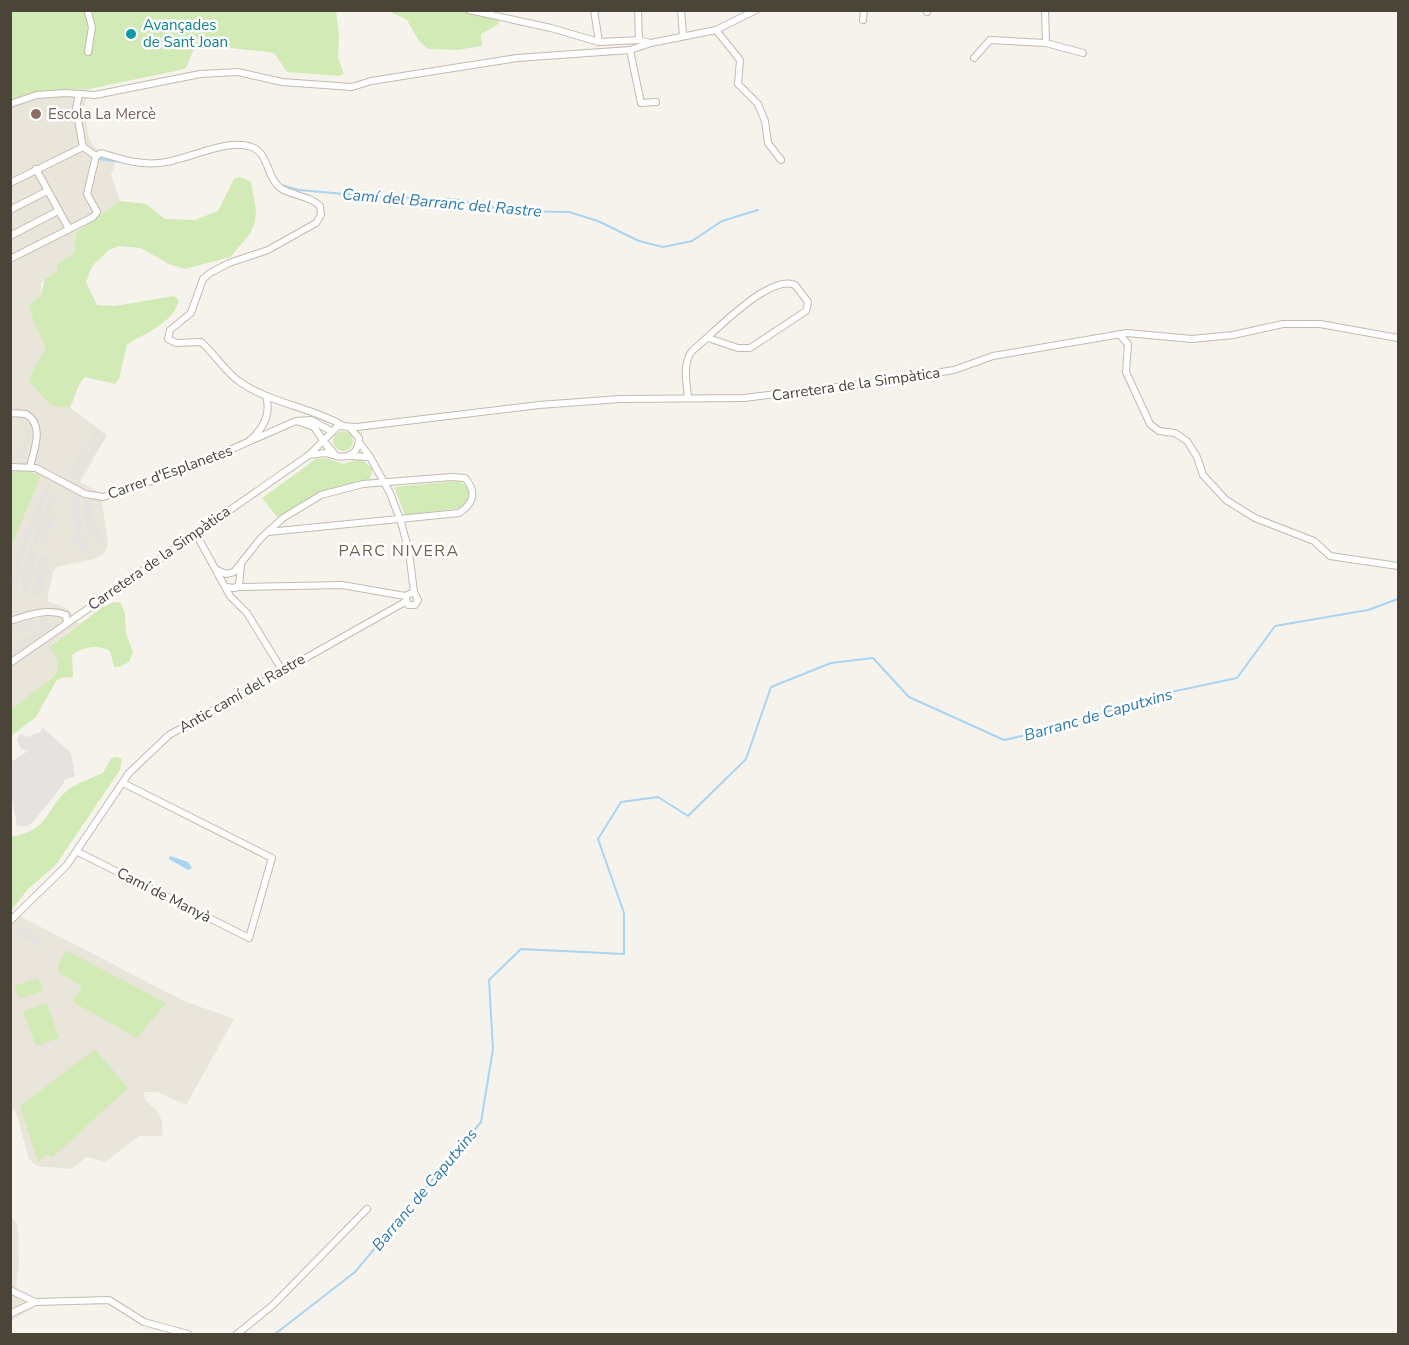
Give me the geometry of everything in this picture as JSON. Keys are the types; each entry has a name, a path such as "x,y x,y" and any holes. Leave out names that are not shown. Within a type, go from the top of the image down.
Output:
{"street":[{"path":"469,10 499,14 599,42 639,40 651,43"},
{"path":"594,10 599,42"},
{"path":"638,10 639,40"},
{"path":"681,10 683,36"},
{"path":"10,104 37,95 94,95 200,74 238,72 282,82 352,87 371,81 518,58 630,50 651,43 716,30 756,10"},
{"path":"863,20 864,10"},
{"path":"1045,10 1046,43"},
{"path":"88,12 92,27 88,52"},
{"path":"716,30 740,60 738,84 761,110 768,143 781,160"},
{"path":"974,58 990,40 1046,43 1083,53"},
{"path":"630,50 641,103 656,102"},
{"path":"80,94 76,109 83,147 96,156"},
{"path":"10,249 13,258 93,217 97,212 87,194 96,156 101,153 135,164 159,163 184,160 224,146 248,146 260,152 277,185 320,206 321,215 316,223 268,250 229,263 210,273 203,279 191,313 168,334 171,342 201,342 239,381 266,396 326,416 354,430 385,482 400,520 409,552 414,592 418,597 416,603 410,606 405,599 342,585 240,586 225,584"},
{"path":"10,183 83,147"},
{"path":"36,170 69,229"},
{"path":"10,210 47,191"},
{"path":"10,236 58,211"},
{"path":"688,398 687,360 708,338 754,298 778,285 795,285 808,302 806,311 750,348 738,348 708,338"},
{"name":"Carretera de la Simpàtica","path":"345,426 608,399 744,398 917,377 954,370 993,356 1119,334 1180,339 1233,334 1283,324 1320,324 1398,338"},
{"path":"1119,334 1128,344 1126,372 1150,424 1159,431 1175,433 1187,441 1197,457 1203,475 1226,500 1255,518 1314,541 1330,556 1398,566"},
{"path":"244,445 257,434 267,417 269,406 266,396"},
{"path":"10,413 26,414 36,426 37,437 30,467"},
{"path":"326,416 331,431 329,449"},
{"path":"296,421 310,420 331,431 345,426"},
{"path":"296,421 314,426 336,456"},
{"name":"Carrer d'Esplanetes","path":"10,467 30,467 61,480 92,497 114,495 244,445 296,421"},
{"name":"Carretera de la Simpàtica","path":"359,440 368,429 378,424"},
{"name":"Carretera de la Simpàtica","path":"10,663 195,532 309,455 331,431"},
{"path":"348,456 356,451 359,440"},
{"path":"309,455 326,453 336,456 370,458"},
{"path":"238,605 240,586 236,573 241,565 268,532 295,510 321,495 349,486 451,477 465,478 471,485 474,496 470,506 459,513 268,532"},
{"path":"195,532 238,605 248,613 282,670"},
{"path":"217,570 226,574 236,573"},
{"path":"225,584 226,574"},
{"path":"405,599 414,592"},
{"name":"Antic camí del Rastre","path":"10,921 78,852 137,764 169,735 405,599"},
{"path":"10,621 39,613 55,612 66,615 67,623"},
{"name":"Camí de Manyà","path":"78,852 249,939 272,858 123,783"},
{"path":"237,1335 273,1305 366,1209"},
{"path":"10,1290 35,1302"},
{"path":"10,1314 35,1302 109,1300 160,1331 188,1335"}],"shaded area":[{"path":"58,89 89,89 84,107 89,139 96,149 118,155 111,175 120,201 76,231 74,253 57,264 57,271 41,284 41,295 29,305 34,323 47,347 28,380 50,405 68,406 107,435 80,482 101,493 108,545 103,554 94,559 57,567 53,571 47,601 68,609 79,624 49,646 58,660 59,669 54,676 11,709 11,99"},
{"path":"29,427 31,435 23,458 11,460 11,455 21,452 27,436 25,429"},
{"path":"96,431 99,433 71,476 68,474"},
{"path":"102,435 105,437 77,480 74,478"},
{"path":"45,487 50,488 27,543 17,579 18,587 14,588 12,579 23,541"},
{"path":"51,496 55,497 36,544 32,542"},
{"path":"77,496 81,498 78,505 82,525 80,538 91,548 85,553 73,541 77,527 73,520 72,505"},
{"path":"85,499 92,505 95,523 104,537 99,544 86,526 83,510"},
{"path":"51,513 55,515 45,543 40,541"},
{"path":"30,546 38,551 27,595 23,594 21,580"},
{"path":"41,556 50,558 43,592 36,596 31,595"},
{"path":"45,619 52,625 47,629 41,623 37,623 21,634 15,625"},
{"path":"42,627 45,631 11,656 11,649"},
{"path":"42,727 71,753 75,777 65,779 33,822 27,826 17,826 11,792 11,762 28,751 21,749 17,739 20,734 27,737 40,732"},
{"path":"10,911 184,1001 234,1019 186,1105 157,1092 144,1092 145,1100 157,1111 162,1121 163,1136 139,1136 105,1162 87,1157 71,1169 37,1166 29,1159 17,1115 14,1110 11,1111"},
{"path":"15,924 43,938 39,945 11,931"},
{"path":"11,1216 18,1226 19,1263 16,1286 19,1291 31,1296 33,1308 11,1321"}],"green space":[{"path":"336,10 339,35 338,57 344,74 339,76 287,72 275,54 269,52 201,45 195,46 186,68 180,70 89,89 58,89 11,99 11,11"},
{"path":"389,11 465,12 480,14 500,23 481,34 482,46 456,50 428,49 419,41 407,20"},
{"path":"240,177 251,182 256,209 255,222 250,234 230,257 185,269 169,264 141,248 119,246 109,250 92,266 86,282 97,305 115,306 174,296 179,300 176,308 165,321 127,345 119,379 115,384 85,377 79,385 70,408 50,405 28,380 46,347 34,323 29,305 41,295 45,279 57,271 57,264 74,253 76,232 120,201 146,204 165,219 195,220 218,211 234,179"},
{"path":"343,431 350,434 353,441 350,448 343,451 336,448 333,441 336,434"},
{"path":"326,458 343,464 361,459 373,469 370,479 315,495 279,519 262,498 316,459"},
{"path":"23,471 41,475 11,547 11,472"},
{"path":"458,481 466,487 469,493 467,503 461,508 405,515 394,487"},
{"path":"114,602 121,603 125,614 126,633 133,652 129,662 114,667 110,651 101,648 91,647 76,652 72,655 73,677 56,681 36,717 11,736 11,709 54,676 58,668 58,661 49,647 103,607"},
{"path":"111,758 122,759 120,770 55,866 28,889 11,911 11,837 25,833 42,823 63,794 72,787 103,773"},
{"path":"66,950 166,1003 137,1038 73,1002 82,986 59,973 58,966"},
{"path":"38,978 43,991 19,999 14,986"},
{"path":"47,1003 59,1038 36,1046 23,1011"},
{"path":"95,1049 128,1088 53,1157 46,1155 38,1162 20,1106"}],"water":[{"path":"170,856 188,862 192,868 188,870 169,859"}],"waterway":[{"name":"Camí del Barranc del Rastre","path":"99,159 129,163"},
{"name":"Camí del Barranc del Rastre","path":"281,185 299,190 379,197 453,199 510,211 569,212 598,221 639,241 663,247 692,241 722,221 758,210"},
{"name":"Barranc de Caputxins","path":"275,1334 355,1272 481,1122 493,1049 489,980 521,949 624,954 624,913 598,839 621,802 658,797 688,816 746,759 771,687 831,663 873,658 909,697 1004,740 1058,728 1157,695 1237,678 1275,626 1368,610 1398,599"}],"place":[{"name":"Avançades de Sant Joan","path":"131,34"},
{"name":"Escola La Mercè","path":"36,114"}],"district":[{"name":"PARC NIVERA","path":"399,550"}]}
